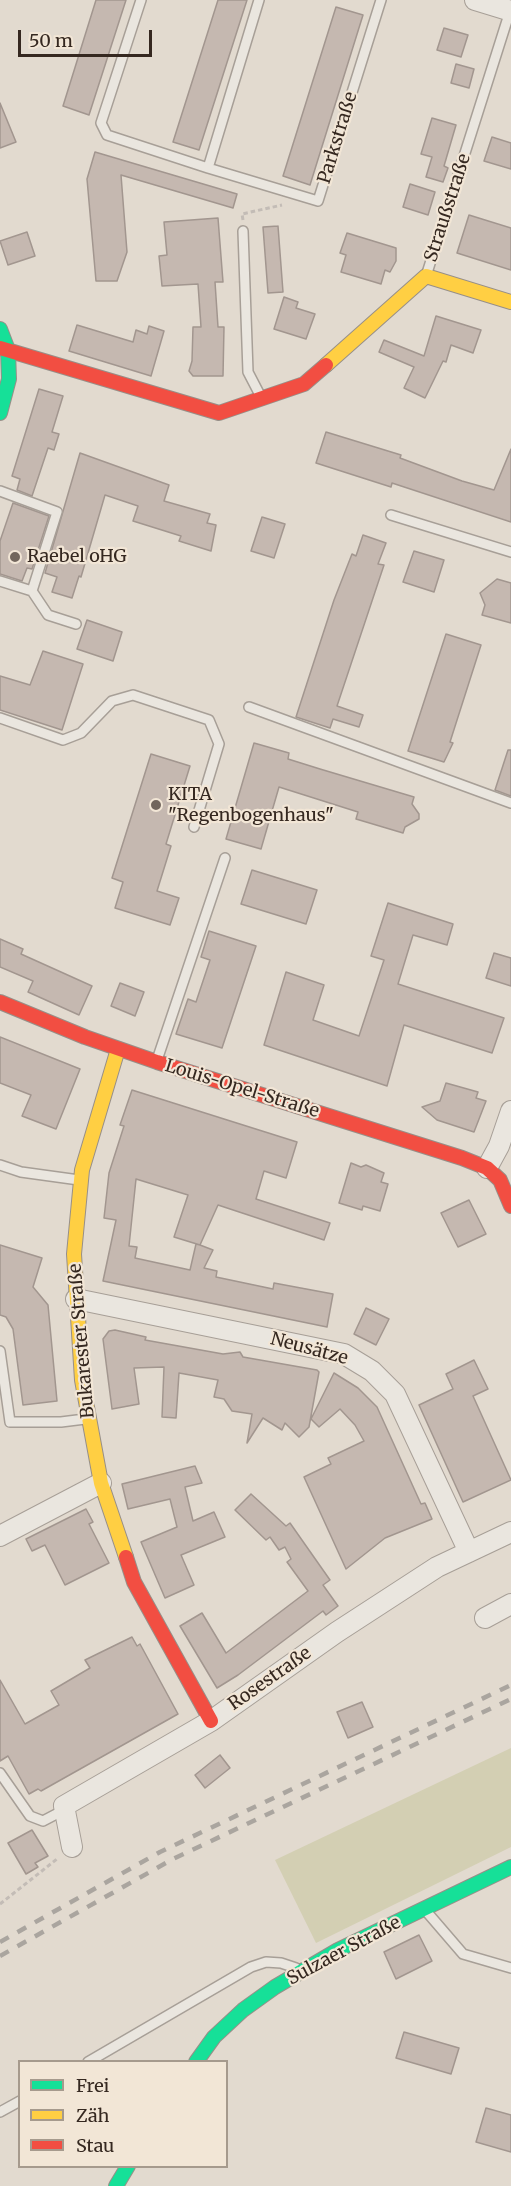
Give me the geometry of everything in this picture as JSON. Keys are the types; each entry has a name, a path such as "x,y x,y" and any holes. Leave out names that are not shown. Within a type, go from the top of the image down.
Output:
{"street":[{"path":"475,0 511,11"},
{"path":"426,276 511,302"},
{"name":"Straußstraße","path":"4,349 219,413 304,384 426,276"},
{"path":"0,329 9,379 0,413"},
{"name":"Louis-Opel-Straße","path":"0,1002 118,1049 487,1168"},
{"name":"Bukarester Straße","path":"118,1049 81,1180 74,1254 76,1299 88,1419 101,1483 134,1582 211,1721"},
{"path":"511,1111 500,1146 487,1168 500,1180 511,1206"},
{"name":"Neusätze","path":"76,1299 344,1354 372,1371 395,1394 469,1552"},
{"path":"0,1536 101,1483"},
{"name":"Rosestraße","path":"64,1810 64,1806 211,1721 337,1632 437,1567 511,1532"},
{"path":"485,1618 511,1604"},
{"path":"64,1810 72,1847"},
{"name":"Sulzaer Straße","path":"197,2060 214,2037 243,2010 304,1970 338,1950 511,1867"},
{"path":"116,2186 127,2168"}],"lane":[{"name":"Parkstraße","path":"141,0 101,123 107,135 318,201 381,0"},
{"path":"208,168 259,0"},
{"name":"Straußstraße","path":"426,276 511,11"},
{"path":"243,231 248,372 262,399"},
{"path":"0,491 57,512 32,591"},
{"path":"391,515 511,552"},
{"path":"0,580 32,591 48,615 76,624"},
{"path":"0,718 63,740 81,733 112,701 133,695 209,720 219,744 194,827"},
{"path":"249,707 511,803"},
{"path":"157,1062 225,858"},
{"path":"0,1165 21,1172 81,1180"},
{"path":"0,1351 10,1422 61,1422 88,1419"},
{"path":"0,1773 30,1816 44,1821 64,1810"},
{"path":"424,1909 462,1954 511,1968"},
{"path":"90,2060 251,1967 267,1962 281,1963 304,1970"},
{"path":"0,2112 18,2102"}],"path":[{"path":"243,231 242,214 273,208 304,197"},
{"path":"0,1904 72,1847"}],"shaded area":[{"path":"511,1748 511,1847 316,1943 275,1860"}],"building":[{"path":"96,0 126,0 89,115 63,106"},
{"path":"218,0 247,0 199,150 173,142"},
{"path":"336,7 363,15 310,185 283,176"},
{"path":"444,28 468,35 461,57 437,50"},
{"path":"456,64 474,69 469,88 451,83"},
{"path":"0,103 16,142 0,148"},
{"path":"432,118 456,125 444,166 448,168 443,182 426,177 432,157 421,154"},
{"path":"492,137 511,143 511,169 484,161"},
{"path":"95,152 237,194 233,208 121,175 127,252 117,281 96,281 87,179"},
{"path":"410,184 435,192 428,215 403,207"},
{"path":"469,215 511,228 511,270 457,253"},
{"path":"218,218 223,282 215,282 218,327 224,327 223,376 193,376 189,371 192,361 193,327 201,327 198,284 162,286 159,256 167,255 164,222"},
{"path":"278,226 283,292 268,293 263,227"},
{"path":"27,232 35,256 8,265 0,241"},
{"path":"347,233 396,248 396,261 390,272 385,270 381,284 341,272 346,255 340,253"},
{"path":"284,297 298,302 296,308 315,314 306,339 274,329"},
{"path":"436,316 481,330 473,353 451,345 446,362 443,361 425,398 404,388 414,367 379,352 384,340 424,356"},
{"path":"77,325 133,342 136,330 147,334 149,326 164,331 151,376 69,351"},
{"path":"39,389 63,396 52,432 59,434 54,450 48,448 32,496 17,490 20,479 12,476"},
{"path":"326,432 401,455 400,458 494,490 511,449 511,522 392,483 391,487 316,463"},
{"path":"80,453 169,485 164,501 210,514 207,523 216,525 211,551 179,541 181,536 133,521 138,506 105,495 81,577 79,576 72,598 52,592 57,577 45,573"},
{"name":"Raebel oHG","path":"13,503 49,516 32,569 27,568 22,581 0,574 0,541"},
{"path":"262,517 285,524 274,558 251,551"},
{"path":"363,535 386,543 378,564 384,565 337,706 363,715 359,727 333,719 330,728 296,717 334,600 352,554 356,556"},
{"path":"414,551 444,560 434,592 403,582"},
{"path":"497,579 511,583 511,623 482,615 485,605 480,593"},
{"path":"87,620 122,632 113,661 77,649"},
{"path":"446,634 481,645 450,742 453,743 444,762 408,751"},
{"path":"43,651 83,664 62,730 0,710 0,676 30,685"},
{"path":"254,743 289,753 288,759 414,797 412,804 419,814 419,819 405,827 403,833 356,819 358,812 279,787 261,849 226,839"},
{"path":"508,750 511,750 511,796 495,790"},
{"name":"KITA \"Regenbogenhaus\"","path":"151,754 190,766 166,844 171,846 157,891 179,898 170,925 115,908 123,882 112,878"},
{"path":"252,870 317,890 306,924 241,904"},
{"path":"388,903 453,924 447,945 413,935 398,984 504,1018 492,1053 404,1025 387,1086 264,1045 286,972 324,985 313,1020 359,1036 384,960 371,956"},
{"path":"209,931 256,946 222,1048 176,1034 188,999 196,1002 210,960 201,957"},
{"path":"0,939 23,949 21,954 92,986 79,1015 28,992 33,981 0,967"},
{"path":"494,953 511,958 511,986 486,978"},
{"path":"120,983 144,992 135,1016 111,1006"},
{"path":"0,1037 80,1069 56,1129 22,1116 31,1095 0,1083"},
{"path":"446,1083 478,1092 476,1098 486,1101 474,1132 437,1120 422,1107 440,1101"},
{"path":"132,1090 297,1142 286,1178 264,1171 256,1199 330,1223 324,1240 218,1205 200,1245 213,1250 204,1268 217,1271 216,1277 273,1289 274,1283 333,1294 327,1327 103,1281 116,1220 104,1218 109,1173 124,1126 120,1125","holes":["136,1179 188,1195 174,1237 200,1245 196,1244 190,1270 135,1258 137,1247 129,1246"]},
{"path":"351,1163 361,1167 366,1165 384,1173 381,1182 388,1184 380,1211 363,1206 362,1210 339,1203"},
{"path":"469,1200 486,1234 458,1247 441,1213"},
{"path":"0,1245 42,1258 33,1287 48,1305 57,1401 23,1405 13,1329 6,1317 0,1315"},
{"path":"366,1308 389,1319 376,1345 354,1334"},
{"path":"115,1330 146,1337 145,1340 223,1354 240,1352 243,1357 317,1370 319,1372 309,1427 299,1437 285,1423 282,1430 263,1418 247,1443 252,1414 232,1411 224,1399 214,1397 218,1380 179,1373 176,1418 162,1417 164,1367 134,1368 139,1404 112,1409 103,1339 109,1331"},
{"path":"474,1360 488,1389 473,1396 511,1480 463,1502 419,1405 453,1389 446,1374"},
{"path":"334,1373 358,1388 377,1407 421,1504 425,1503 432,1519 385,1538 346,1569 304,1477 331,1464 328,1458 364,1441 355,1425 340,1409 319,1427 311,1419"},
{"path":"195,1466 202,1483 185,1487 193,1521 214,1512 225,1537 181,1555 194,1585 165,1598 141,1542 177,1527 170,1499 128,1509 122,1484"},
{"path":"251,1494 286,1526 290,1523 330,1580 323,1585 338,1606 326,1615 323,1611 238,1675 217,1688 180,1626 202,1613 226,1653 308,1591 287,1562 291,1559 285,1547 279,1550 270,1537 266,1540 235,1510"},
{"path":"86,1509 93,1522 89,1524 109,1563 65,1585 45,1545 32,1551 26,1539"},
{"path":"132,1637 137,1646 140,1644 178,1714 41,1791 38,1789 29,1794 8,1756 0,1761 0,1680 25,1724 59,1705 51,1691 90,1668 85,1660"},
{"path":"362,1702 373,1727 348,1738 337,1712"},
{"path":"220,1755 230,1768 205,1788 195,1775"},
{"path":"32,1830 48,1856 35,1863 38,1867 26,1874 8,1843"},
{"path":"419,1935 432,1961 396,1979 384,1952"},
{"path":"404,2032 459,2048 451,2074 396,2058"},
{"path":"486,2108 511,2115 511,2152 476,2142"}],"railway":[{"path":"0,1942 160,1852 511,1685"},
{"path":"0,1956 173,1859 511,1699"}],"traffic: fast":[{"path":"0,329 8,350 9,379 0,413"},
{"path":"197,2060 214,2037 243,2010 275,1987 338,1950 511,1867"},
{"path":"116,2186 127,2168"}],"traffic: slow":[{"path":"326,365 426,276 511,302"},
{"path":"118,1049 82,1170 74,1254 82,1380 101,1483 126,1557"}],"traffic: jam":[{"path":"0,348 219,413 304,384 326,365"},
{"path":"0,1002 85,1037 157,1062 462,1158 487,1168 500,1180 511,1206"},
{"path":"126,1557 134,1582 211,1721"}],"place":[{"name":"Raebel oHG","path":"15,557"},
{"name":"KITA \"Regenbogenhaus\"","path":"156,805"}]}
